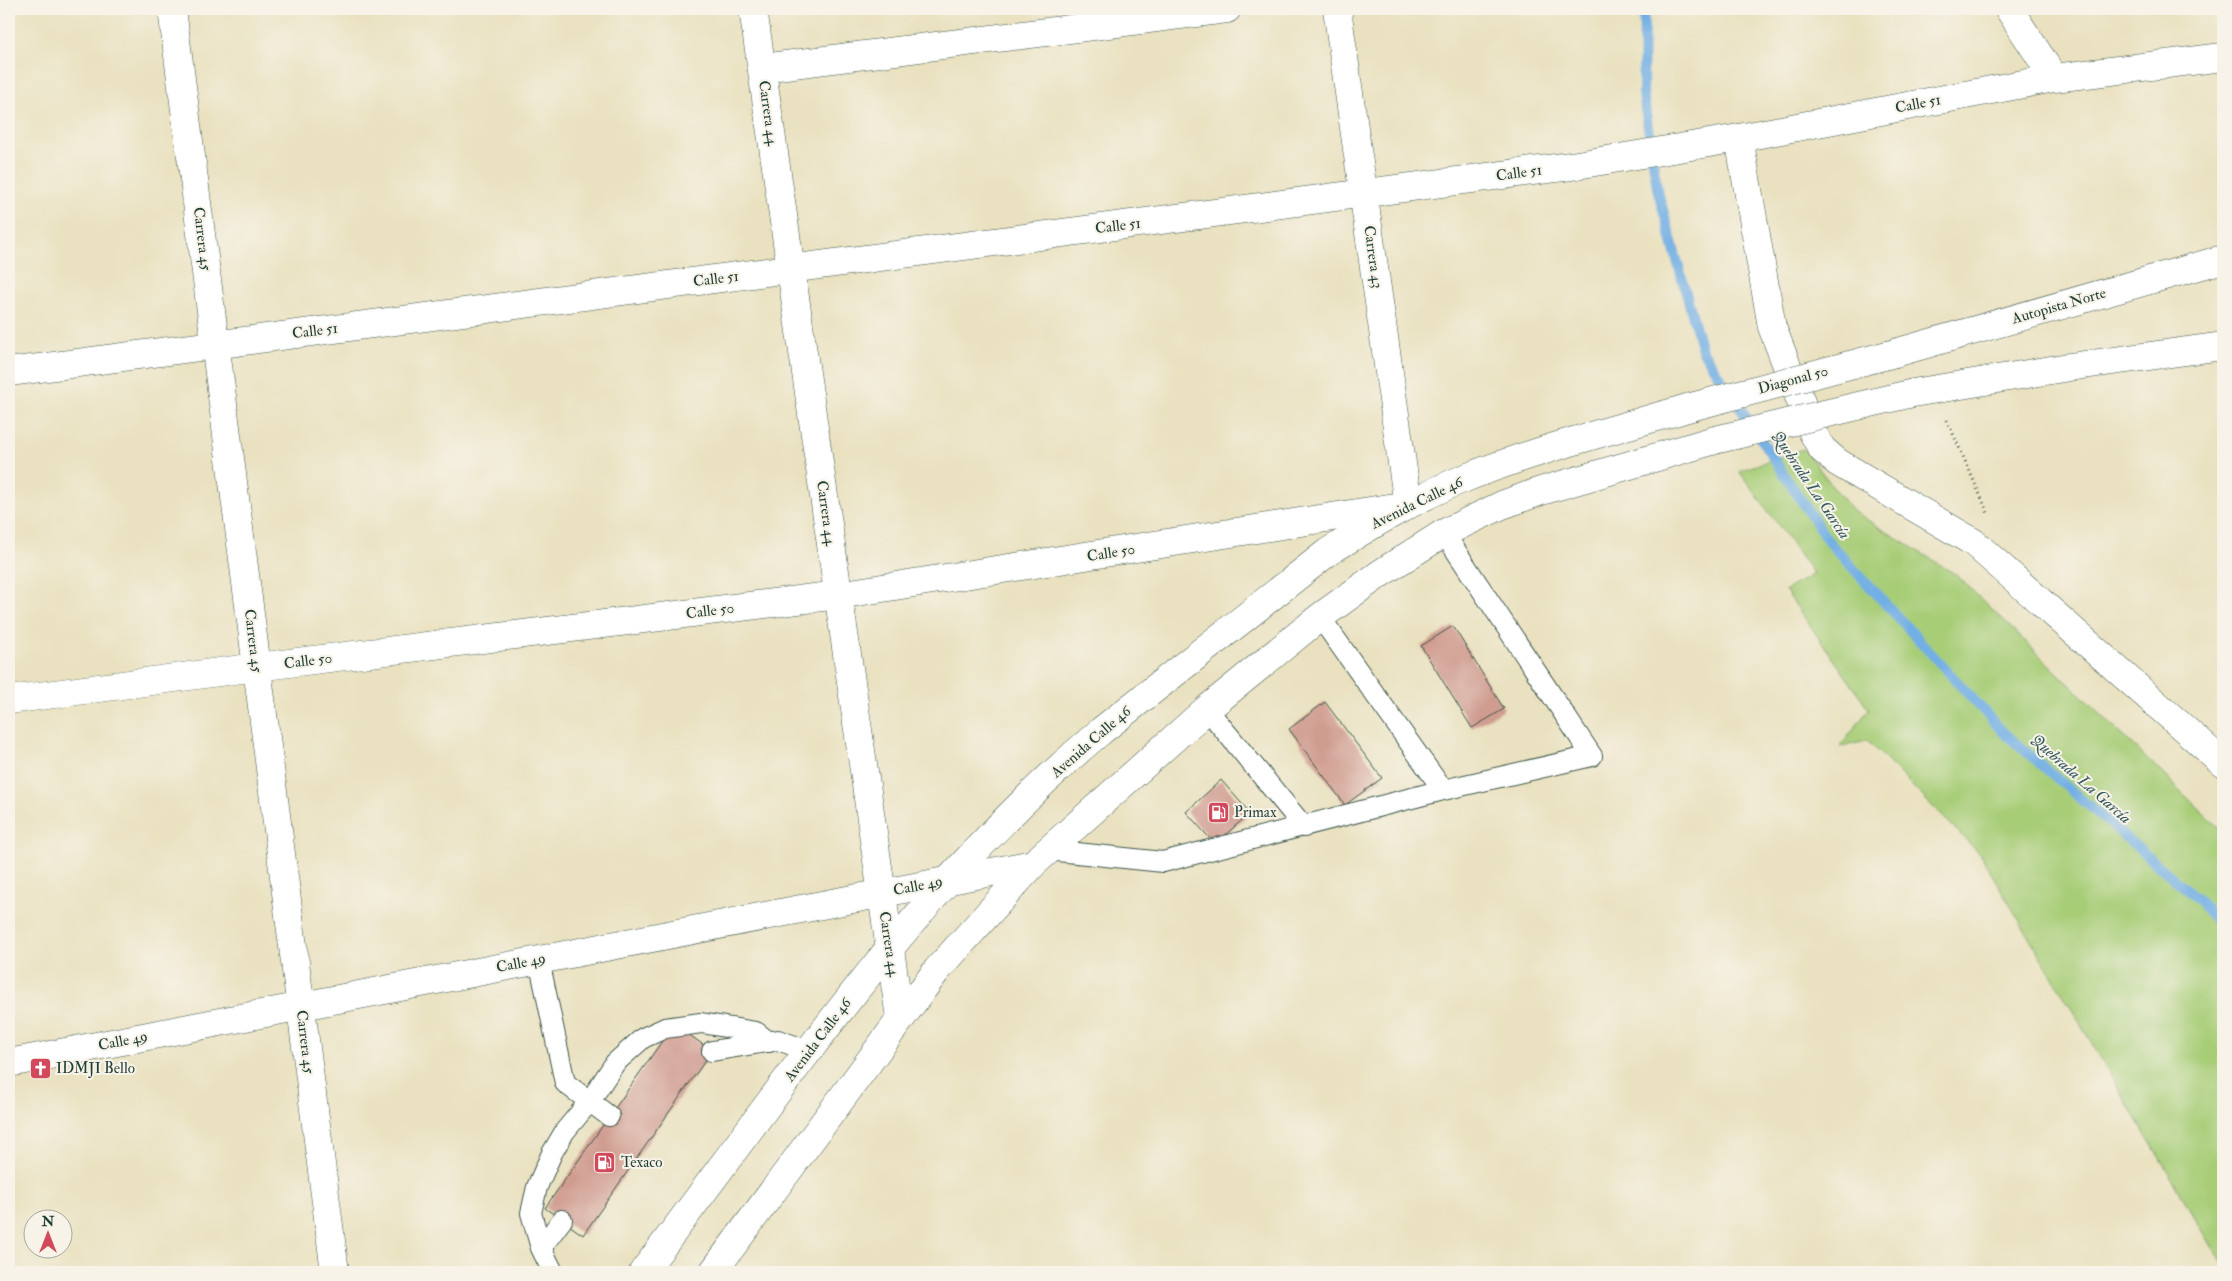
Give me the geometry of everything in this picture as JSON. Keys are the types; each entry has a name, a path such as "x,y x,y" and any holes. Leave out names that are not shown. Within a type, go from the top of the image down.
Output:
{"street":[{"name":"Carrera 45","path":"172,9 335,1272"},
{"name":"Carrera 44","path":"753,9 900,1018"},
{"path":"762,68 1227,9"},
{"name":"Carrera 43","path":"1337,9 1408,505"},
{"path":"2009,9 2054,78"},
{"name":"Calle 51","path":"9,372 1570,166 1739,138 2054,78 2223,58"},
{"path":"1739,138 1772,327 1814,434 1822,449 1837,462 1973,542 2223,763"},
{"name":"Autopista Norte","path":"1895,353 2223,260"},
{"path":"713,1272 937,970 1040,857 1207,709 1320,617 1381,573 1444,533 1502,506 1541,491 1715,440 1913,393 2069,367 2223,346"},
{"name":"Diagonal 50","path":"1691,407 1895,353"},
{"name":"Avenida Calle 46","path":"643,1272 809,1051 948,881 1072,755 1101,731 1328,552 1408,505 1457,482 1546,449 1691,407"},
{"name":"Calle 50","path":"9,700 257,667 838,595 1408,505"},
{"name":"Calle 49","path":"9,1063 948,881 1040,857"}],"lane":[{"path":"1040,857 1163,862 1443,790 1592,756 1444,533"},
{"path":"1320,617 1443,790"},
{"path":"1207,709 1304,827"},
{"path":"539,960 565,1083 609,1116"},
{"path":"553,1272 541,1248 531,1213 537,1187 565,1131 590,1101 615,1063 642,1038 665,1028 701,1023 756,1032 769,1042"},
{"path":"712,1051 778,1040 809,1051"},
{"path":"541,1248 562,1220"}],"path":[{"path":"1944,412 1991,519"}],"green space":[{"path":"1803,449 1853,511 1955,574 2223,832 2223,1265 1980,854 1867,741 1840,747 1869,709 1785,590 1814,574 1739,471"}],"building":[{"path":"1453,626 1504,709 1472,728 1421,646"},
{"path":"1325,702 1382,778 1345,805 1289,729"},
{"name":"Primax","path":"1221,780 1250,813 1215,844 1186,812"},
{"name":"Texaco","path":"674,1024 712,1051 583,1235 545,1208"}],"waterway":[{"name":"Quebrada La García","path":"1644,9 1643,93 1657,188 1702,350 1828,541 2004,733 2200,901 2223,930"}],"place":[{"name":"Primax","path":"1218,812"},
{"name":"IDMJI Bello","path":"40,1068"},
{"name":"Texaco","path":"605,1162"}]}
